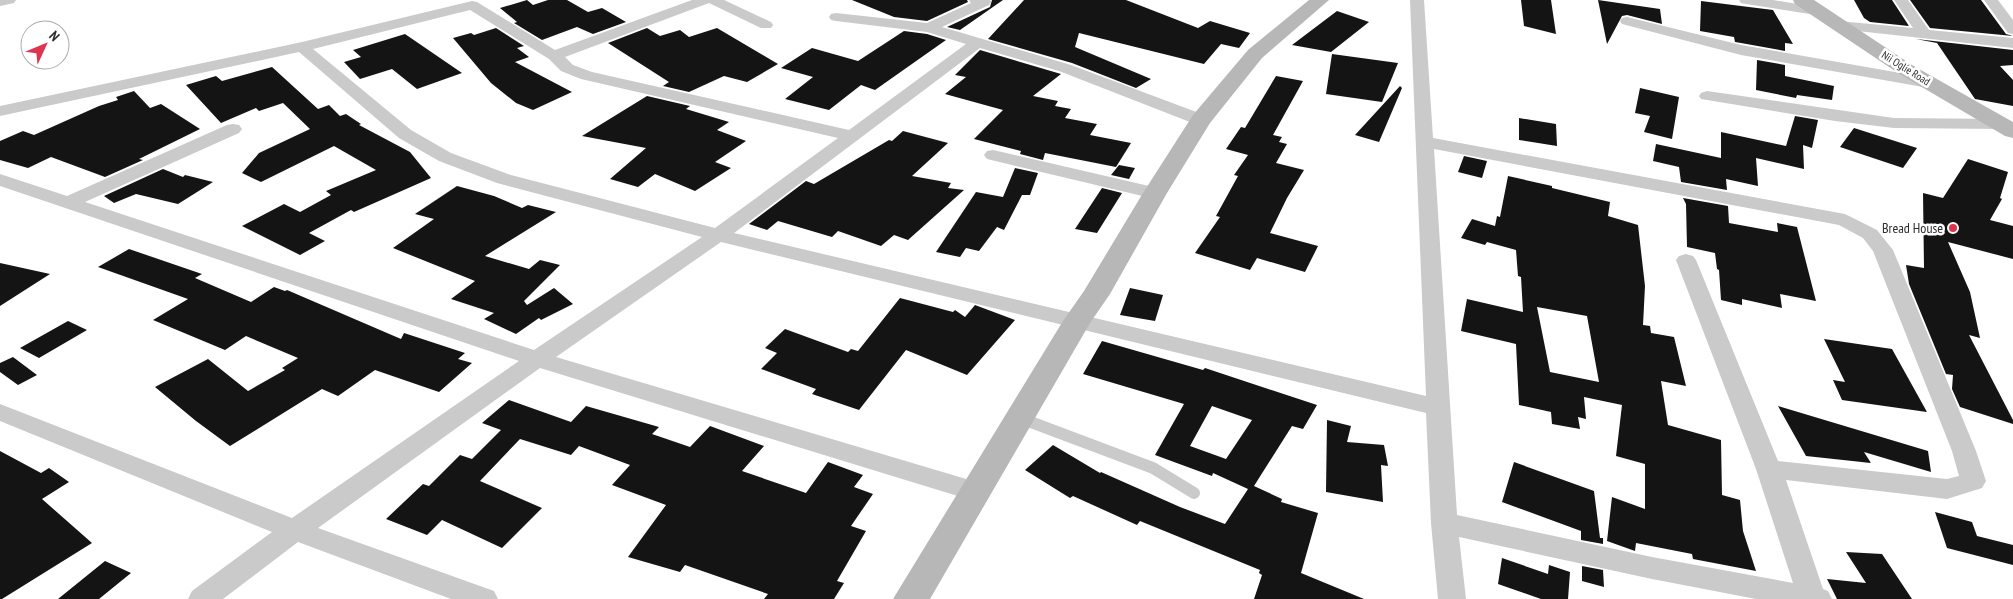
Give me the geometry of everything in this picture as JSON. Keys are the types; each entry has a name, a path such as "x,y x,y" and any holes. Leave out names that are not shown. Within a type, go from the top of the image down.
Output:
{"street":[{"path":"0,2 9,0"},
{"path":"0,111 302,47 494,0"},
{"path":"554,56 704,0"},
{"path":"712,0 766,24"},
{"path":"911,599 974,491 1201,120 1255,54 1320,0"},
{"path":"1417,0 1444,522 1452,599"},
{"path":"1746,0 1809,5"},
{"path":"1901,0 1924,33"},
{"path":"1991,0 2013,30"},
{"path":"929,28 983,1"},
{"path":"472,5 554,56 567,68 587,76 851,136"},
{"name":"Nii Oglie Road","path":"1809,5 1930,84 2007,128"},
{"path":"836,17 929,28 1065,68 1201,120"},
{"path":"1627,21 1741,50 1930,84"},
{"path":"1838,25 2013,43"},
{"path":"202,599 537,358 718,235 978,43"},
{"path":"302,47 405,134 445,158 504,179 718,235 1438,406"},
{"path":"1708,96 1835,116 1894,123 2007,128"},
{"path":"69,202 233,129"},
{"path":"1425,142 1845,220 1870,234 1883,250 1964,451 1974,481 1947,489 1768,469"},
{"path":"993,155 1155,193"},
{"path":"0,180 537,358 974,491"},
{"path":"1686,260 1768,469 1815,598"},
{"path":"0,412 296,530 484,599"},
{"path":"1444,522 1652,568 1815,598"}],"lane":[{"path":"1019,417 1153,468 1194,493"}],"building":[{"path":"527,0 533,5 548,0 567,0 588,12 602,8 626,22 593,34 577,27 542,40 514,23 517,22 500,8"},
{"path":"852,0 967,0 968,2 927,21 894,17"},
{"path":"992,0 1003,0 960,30 947,27 990,7"},
{"path":"1024,0 1126,0 1198,28 1210,21 1250,33 1239,48 1221,44 1204,64 1079,33 1075,47 1151,79 1136,88 1072,63 988,39"},
{"path":"1521,0 1551,0 1556,34 1524,26"},
{"path":"1598,0 1660,9 1662,24 1627,15 1622,16 1607,44"},
{"path":"1854,0 1892,0 1909,26 1870,22 1864,18"},
{"path":"1910,0 1981,0 2006,34 2013,36 1930,28"},
{"path":"1701,1 1773,10 1793,44 1785,43 1785,51 1735,42 1734,37 1700,31"},
{"path":"1337,11 1369,22 1331,52 1292,45"},
{"path":"496,28 524,46 517,48 529,57 515,62 572,92 533,110 516,103 491,83 453,38 471,33 474,35"},
{"path":"647,28 660,36 680,30 689,37 717,28 778,64 747,82 724,76 689,92 663,86 669,82 608,43"},
{"path":"904,31 927,34 946,40 875,90 861,85 829,110 785,99 813,77 781,68 812,48 858,61"},
{"path":"405,34 462,73 417,89 392,69 360,79 344,62 361,57 353,50"},
{"path":"1916,39 2013,50 2013,65 2000,66 2013,80 2013,106 1975,99 1937,43"},
{"path":"980,50 1061,74 1033,96 1058,101 1055,106 1071,109 1065,118 1097,124 1090,135 1131,143 1116,167 1045,153 1043,160 1020,154 1021,151 974,139 1003,110 945,94 966,77 955,75"},
{"path":"1332,54 1398,63 1382,102 1326,94"},
{"path":"1757,60 1785,65 1785,76 1834,86 1832,100 1797,95 1796,98 1756,90"},
{"path":"272,67 318,109 329,105 340,116 346,114 361,124 359,125 410,152 431,178 354,212 351,210 309,233 325,241 300,255 242,226 284,204 300,212 331,195 326,191 376,170 334,146 261,182 242,173 259,153 310,129 283,103 259,111 256,108 221,123 186,85 216,76 222,81"},
{"path":"1276,76 1303,81 1273,135 1282,137 1279,142 1287,144 1276,163 1304,170 1287,198 1270,233 1318,246 1305,272 1257,258 1250,270 1195,253 1220,217 1216,216 1238,176 1234,175 1248,155 1226,149 1241,127 1245,128"},
{"path":"1400,86 1402,88 1379,142 1355,135"},
{"path":"1640,88 1679,97 1672,139 1644,132 1650,116 1635,113"},
{"path":"134,91 150,108 161,104 200,129 139,159 143,160 105,177 51,157 28,168 0,160 0,141 23,131 34,135 99,106 118,100 116,97"},
{"path":"647,96 690,106 686,109 729,122 717,130 746,141 715,162 731,168 695,191 655,174 638,187 610,179 646,148 582,136"},
{"path":"1795,116 1818,120 1812,148 1803,145 1804,169 1756,158 1758,186 1726,179 1727,190 1681,182 1679,167 1653,161 1656,144 1721,158 1721,132 1786,146"},
{"path":"1519,118 1556,124 1557,146 1519,140"},
{"path":"1854,128 1917,148 1903,168 1840,147"},
{"path":"903,131 948,143 912,176 951,183 948,188 964,190 908,240 894,235 881,246 838,231 832,237 778,221 767,230 749,224 806,181 814,184 889,140 892,141"},
{"path":"1464,156 1487,161 1482,178 1458,172"},
{"path":"1968,159 2008,172 2000,198 2002,199 1990,220 2013,226 2013,259 1948,242 1970,292 1980,338 1969,335 2013,420 2013,424 1960,407 1952,389 1953,375 1946,374 1909,284 1906,265 1924,268 1923,193 1943,198"},
{"path":"1119,165 1135,168 1129,179 1111,175"},
{"path":"1015,168 1038,173 1030,195 1022,195 1004,230 997,227 979,251 966,248 960,257 936,252 976,192 1003,197"},
{"path":"163,169 183,177 185,175 213,182 178,204 136,194 114,203 104,196"},
{"path":"1508,176 1610,202 1608,216 1638,225 1645,286 1643,325 1650,326 1651,333 1674,337 1686,386 1661,381 1668,425 1721,440 1722,495 1740,500 1743,531 1756,571 1693,559 1692,554 1636,543 1635,551 1607,541 1612,497 1645,509 1645,464 1616,456 1622,405 1584,397 1586,419 1578,417 1580,429 1552,424 1551,412 1519,405 1516,344 1461,331 1467,299 1523,312 1521,277 1518,276 1516,250 1487,242 1485,245 1461,238 1472,219 1495,226 1497,216 1500,217","holes":["1537,307 1587,316 1599,382 1550,372"]},
{"path":"457,186 494,196 522,208 528,205 556,212 485,256 529,269 540,260 560,265 524,301 527,305 554,288 573,304 541,320 539,318 516,334 484,319 494,313 451,299 475,281 393,248 434,219 415,214"},
{"path":"1102,188 1122,193 1097,233 1075,229"},
{"path":"1683,198 1728,206 1729,223 1778,232 1777,223 1797,227 1816,301 1780,294 1782,308 1742,299 1742,305 1721,300 1719,270 1717,269 1715,253 1687,247 1686,204"},
{"path":"129,249 202,274 195,278 251,302 274,287 287,290 401,339 404,333 465,353 458,359 472,363 439,392 375,370 338,396 322,389 230,446 155,387 208,359 248,391 285,370 282,368 298,358 246,336 225,350 153,320 188,299 98,267"},
{"path":"0,263 50,274 0,306"},
{"path":"1130,288 1163,295 1155,321 1120,315"},
{"path":"900,298 953,312 955,310 965,317 975,305 1015,320 967,375 906,350 859,410 812,394 816,389 761,369 777,353 765,348 785,329 848,352 851,349 858,351"},
{"path":"68,321 87,330 39,358 20,348"},
{"path":"1824,339 1892,349 1927,412 1842,400 1833,380 1845,382"},
{"path":"1102,341 1203,370 1205,368 1317,405 1303,429 1292,426 1254,486 1282,499 1281,502 1318,513 1301,573 1364,599 1254,599 1262,575 1259,573 1260,570 1140,521 1137,525 1073,496 1070,498 1025,470 1053,445 1100,473 1225,524 1248,489 1213,473 1212,476 1155,455 1184,404 1083,374","holes":["1212,406 1252,420 1226,459 1190,446"]},
{"path":"13,357 37,375 18,385 0,372 0,363"},
{"path":"509,400 571,422 586,406 659,427 652,434 690,447 710,426 764,446 742,471 806,493 828,462 863,475 854,487 873,494 851,526 866,531 837,581 844,583 834,599 764,599 768,594 685,565 680,572 628,557 666,505 612,485 630,465 579,446 571,455 520,439 480,481 542,508 502,548 442,520 427,535 386,519 423,484 429,486 460,455 472,459 501,430 482,423"},
{"path":"1778,406 1928,451 1931,472 1864,452 1871,463 1806,456"},
{"path":"1327,420 1351,426 1347,442 1384,445 1388,466 1381,465 1383,502 1326,492"},
{"path":"0,451 41,473 49,468 69,482 42,499 92,543 2,599 0,599"},
{"path":"1514,462 1594,491 1600,538 1603,538 1603,544 1581,540 1581,531 1502,502"},
{"path":"1935,512 1972,522 1977,536 2013,545 2013,565 1947,548"},
{"path":"1846,552 1882,554 1912,599 1837,599 1827,579 1866,583"},
{"path":"1502,558 1548,574 1549,565 1570,572 1568,599 1541,599 1498,584"},
{"path":"105,561 131,573 99,599 58,599"},
{"path":"1582,566 1603,570 1604,587 1582,581"}],"place":[{"name":"Bread House","path":"1953,228"}]}
